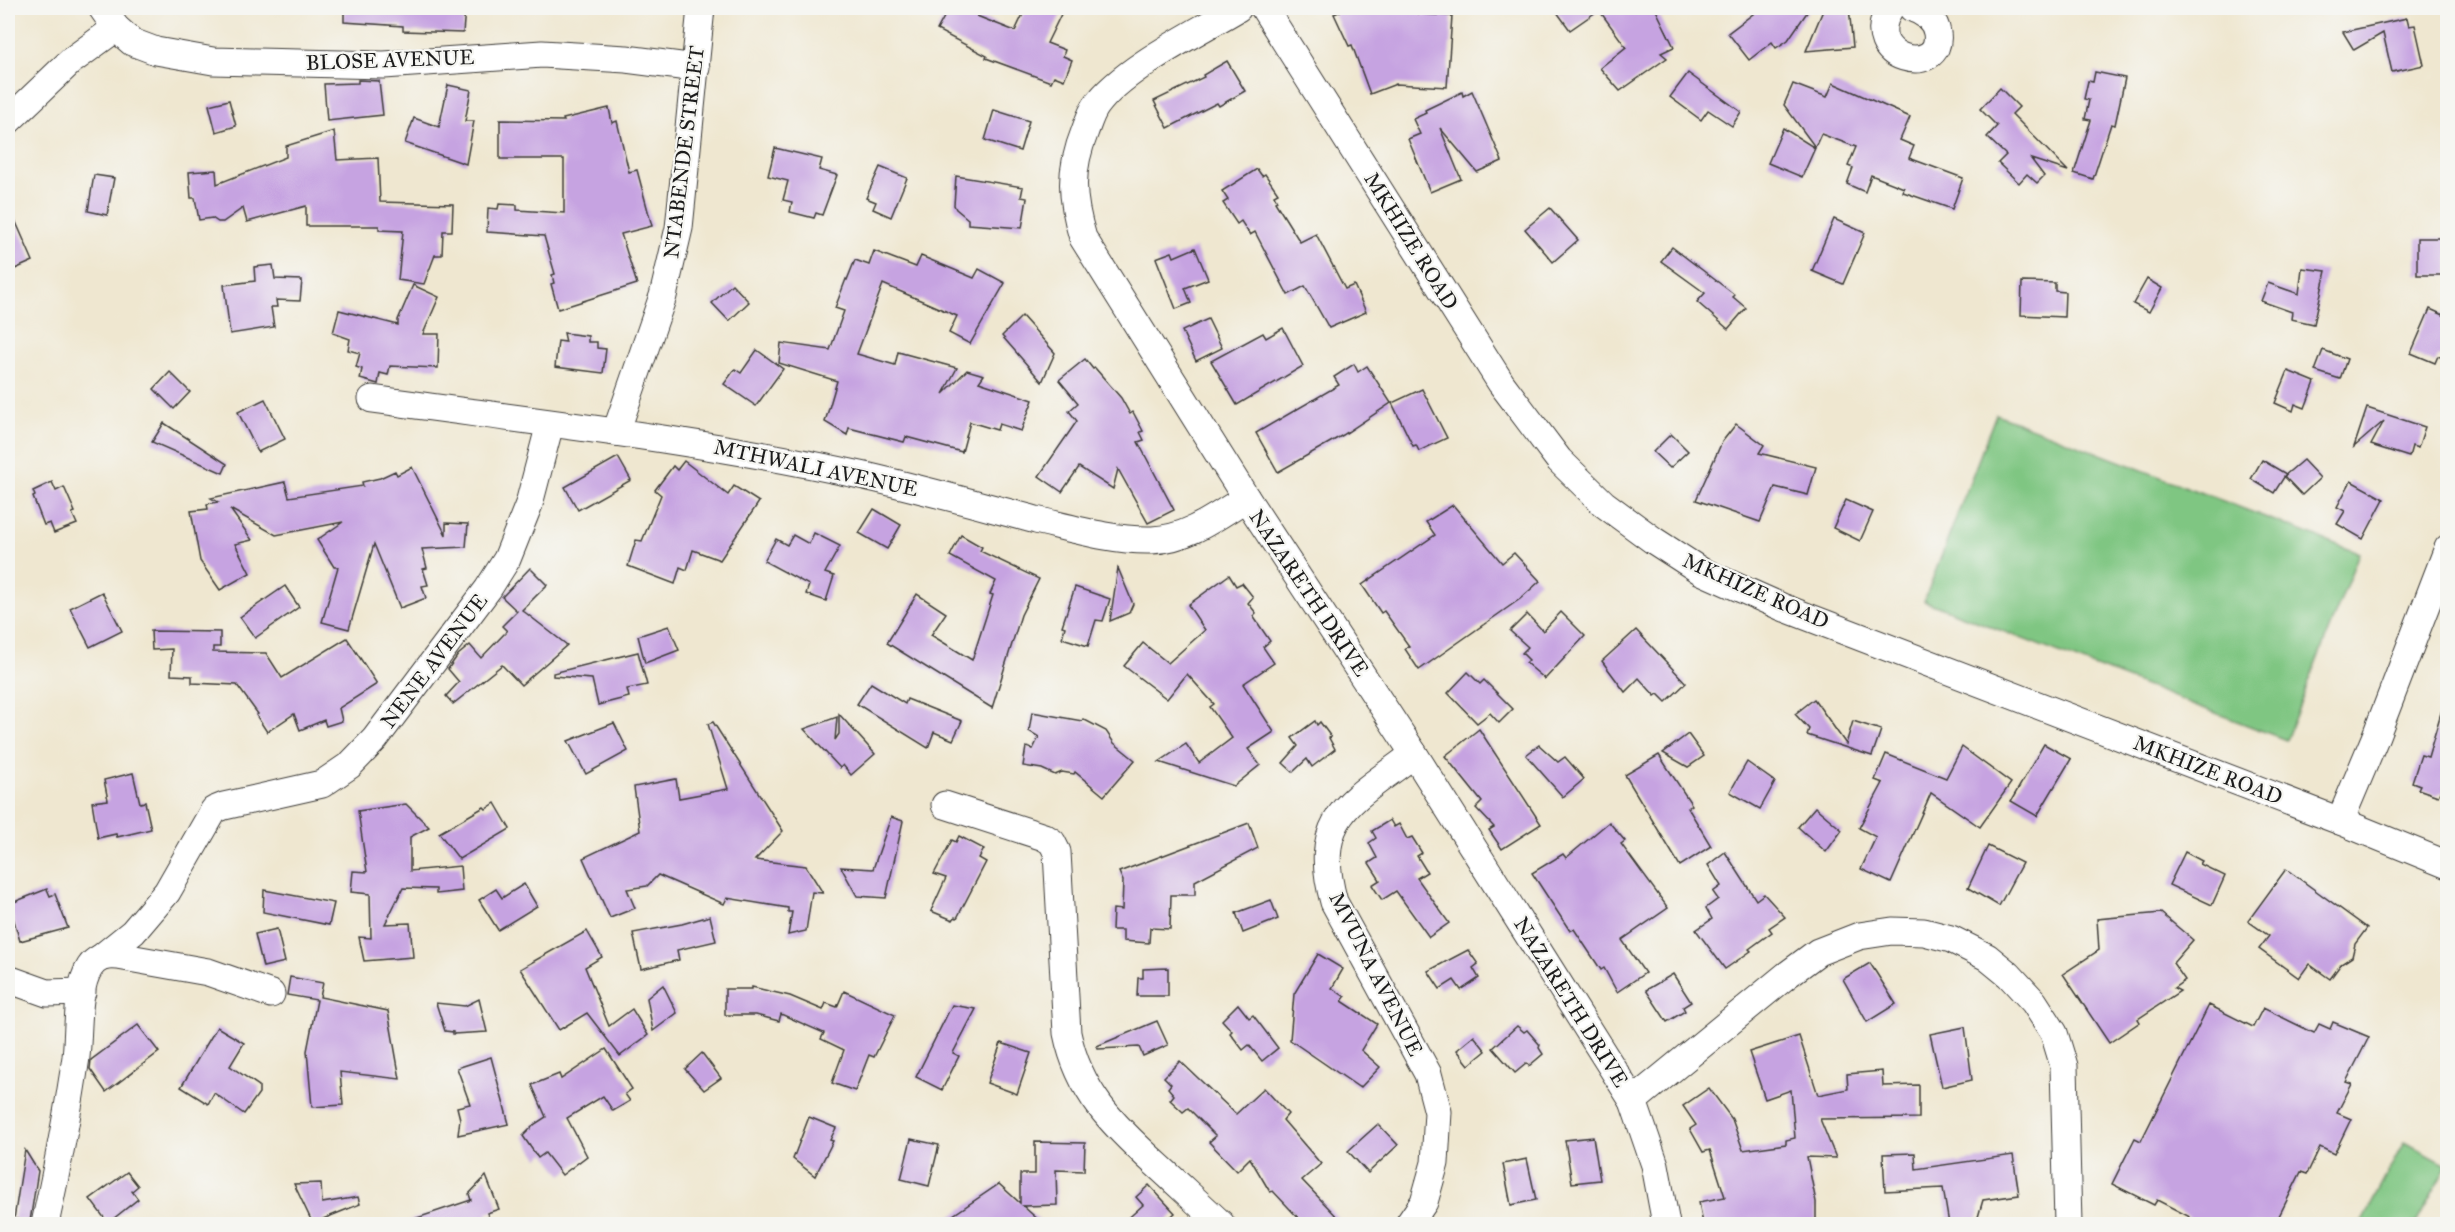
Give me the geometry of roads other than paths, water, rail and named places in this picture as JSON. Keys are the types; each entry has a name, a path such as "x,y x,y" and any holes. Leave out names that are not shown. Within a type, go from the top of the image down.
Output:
{"street":[{"name":"NTABENDE STREET","path":"616,432 663,296 679,228 701,8"},
{"name":"NAZARETH DRIVE","path":"1238,8 1136,69 1113,87 1095,107 1079,147 1073,170 1072,192 1083,238 1246,498 1414,754 1633,1101 1655,1165 1666,1224"},
{"name":"MKHIZE ROAD","path":"1264,8 1501,383 1559,460 1604,504 1653,540 1701,571 1782,607 2340,821 2448,865"},
{"path":"1890,8 1883,21 1886,44 1896,55 1915,60 1928,55 1935,49 1937,39 1932,21 1924,12 1912,8"},
{"name":"BLOSE AVENUE","path":"109,18 132,42 156,51 213,61 384,65 542,54 626,59 696,68"},
{"path":"8,121 109,18"},
{"name":"MTHWALI AVENUE","path":"372,399 700,444 846,472 1088,533 1127,539 1154,540 1176,537 1197,528 1246,498"},
{"name":"NENE AVENUE","path":"102,957 134,932 150,915 187,860 214,810 322,784 350,765 375,739 488,590 507,559 529,504 550,424"},
{"path":"2340,821 2376,738 2448,548"},
{"name":"MVUNA AVENUE","path":"1409,1224 1424,1202 1435,1163 1438,1112 1428,1074 1334,902 1326,873 1326,862 1331,832 1340,813 1357,797 1414,754"},
{"path":"945,805 1044,837 1052,842 1057,852 1067,1033 1071,1054 1095,1102 1117,1128 1221,1224"},
{"path":"1633,1101 1818,952 1859,936 1892,931 1924,932 1951,939 1987,957 2009,975 2034,1002 2054,1033 2064,1066 2068,1224"},
{"path":"45,1224 67,1116 82,992 90,968 102,957 118,956 208,972 271,994"},
{"path":"8,979 47,993 82,992"}]}
